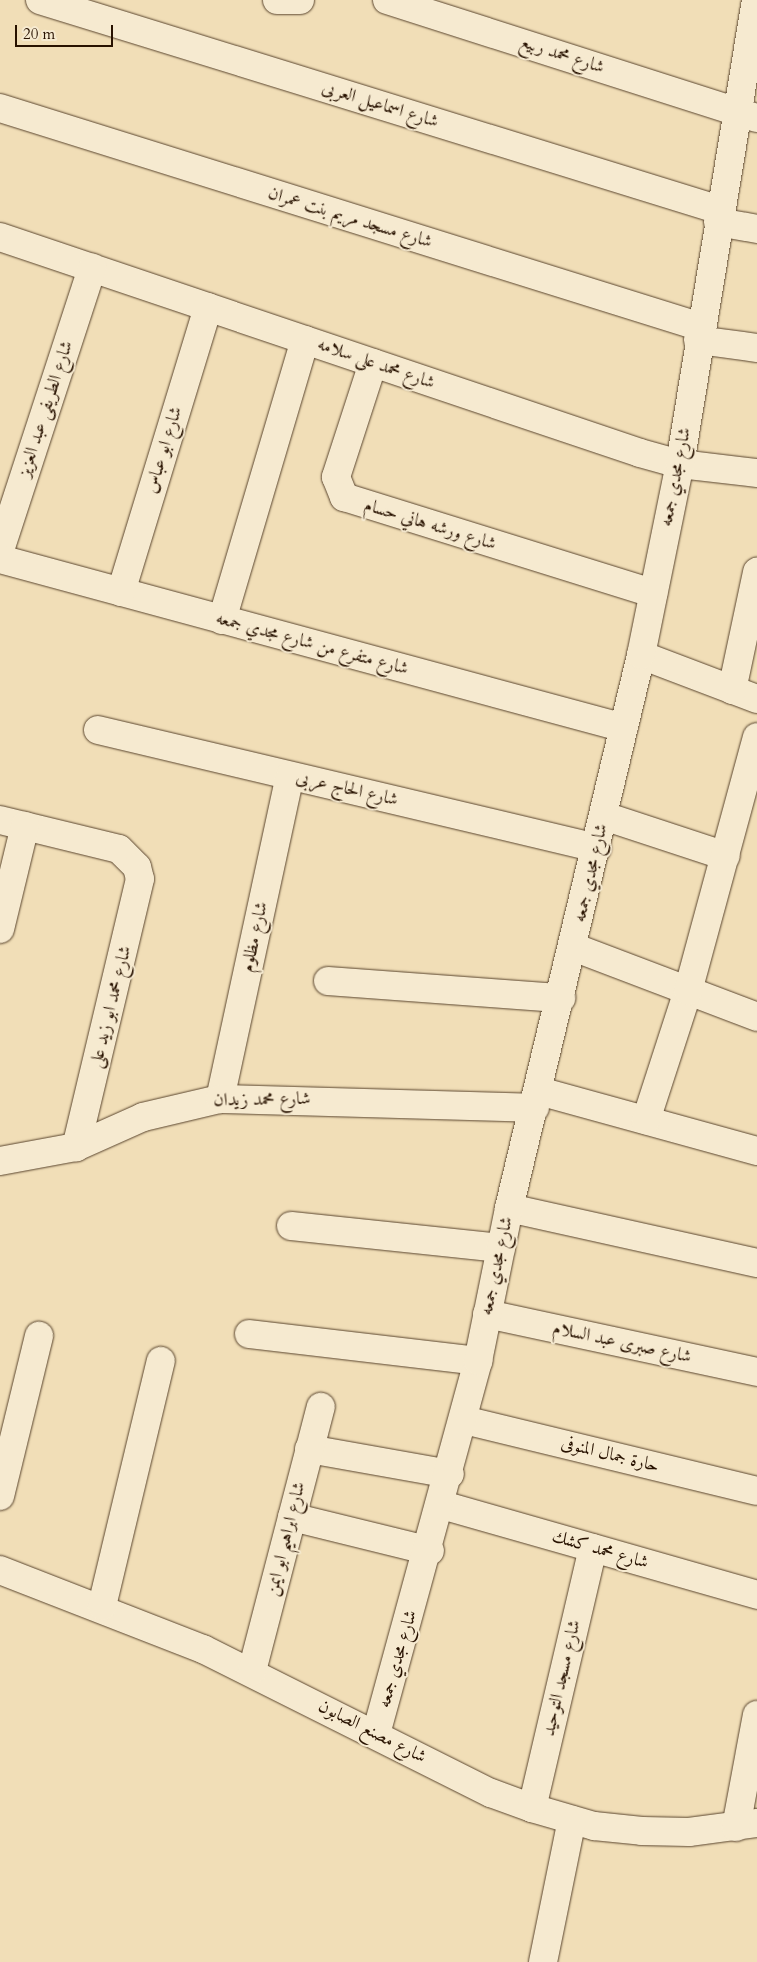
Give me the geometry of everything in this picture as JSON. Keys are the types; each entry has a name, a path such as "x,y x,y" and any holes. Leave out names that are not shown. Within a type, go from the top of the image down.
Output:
{"street":[{"name":"شارع اسماعيل العربى","path":"40,0 757,229"},
{"path":"277,0 300,0"},
{"name":"شارع محمد ربيع","path":"387,0 747,114"},
{"name":"شارع مجدي جمعه","path":"376,1734 430,1551 464,1420 509,1208 574,947 641,655 680,464 719,216 747,114 754,12"},
{"name":"شارع مسجد مريم بنت عمران","path":"0,108 699,334 757,348"},
{"name":"شارع محمد على سلامه","path":"0,237 680,464 757,473"},
{"name":"شارع الطريفى عبد العزيز","path":"0,550 92,268"},
{"name":"شارع ابو عباس","path":"121,592 208,308"},
{"path":"222,620 305,340"},
{"name":"شارع ورشه هاني حسام","path":"373,363 338,470 337,484 344,496 653,593"},
{"name":"شارع متفرع من شارع مجدي جمعه","path":"0,559 624,728"},
{"path":"732,690 757,572"},
{"path":"641,655 757,700"},
{"name":"شارع الحاج عربى","path":"98,730 597,848"},
{"path":"646,1120 688,991 726,856 748,809 757,737"},
{"name":"شارع مظلوم","path":"220,1099 290,776"},
{"path":"604,816 726,856"},
{"path":"0,929 12,823"},
{"name":"شارع محمد ابو زيد على","path":"12,823 119,849 137,867 139,892 76,1147"},
{"path":"574,947 757,1017"},
{"path":"328,981 561,998"},
{"name":"شارع محمد زيدان","path":"0,1161 76,1147 143,1117 220,1099 537,1100 646,1120 757,1151"},
{"path":"509,1208 757,1263"},
{"path":"291,1226 501,1248"},
{"name":"شارع صبرى عبد السلام","path":"487,1314 757,1372"},
{"path":"249,1334 478,1361"},
{"path":"0,1496 39,1336"},
{"path":"102,1606 160,1361"},
{"name":"شارع ابراهيم ابو ايمن","path":"252,1671 320,1407"},
{"name":"حارة جمال المنوفى","path":"464,1420 757,1491"},
{"path":"309,1449 450,1474"},
{"name":"شارع محمد كشك","path":"442,1505 757,1596"},
{"path":"292,1517 430,1551"},
{"name":"شارع مسجد التوحيد","path":"532,1808 593,1548"},
{"name":"شارع مصنع الصابون","path":"0,1570 102,1606 252,1671 376,1734 532,1808 572,1820 642,1831 747,1825"},
{"path":"747,1825 757,1715"},
{"path":"543,1962 572,1820"}]}
